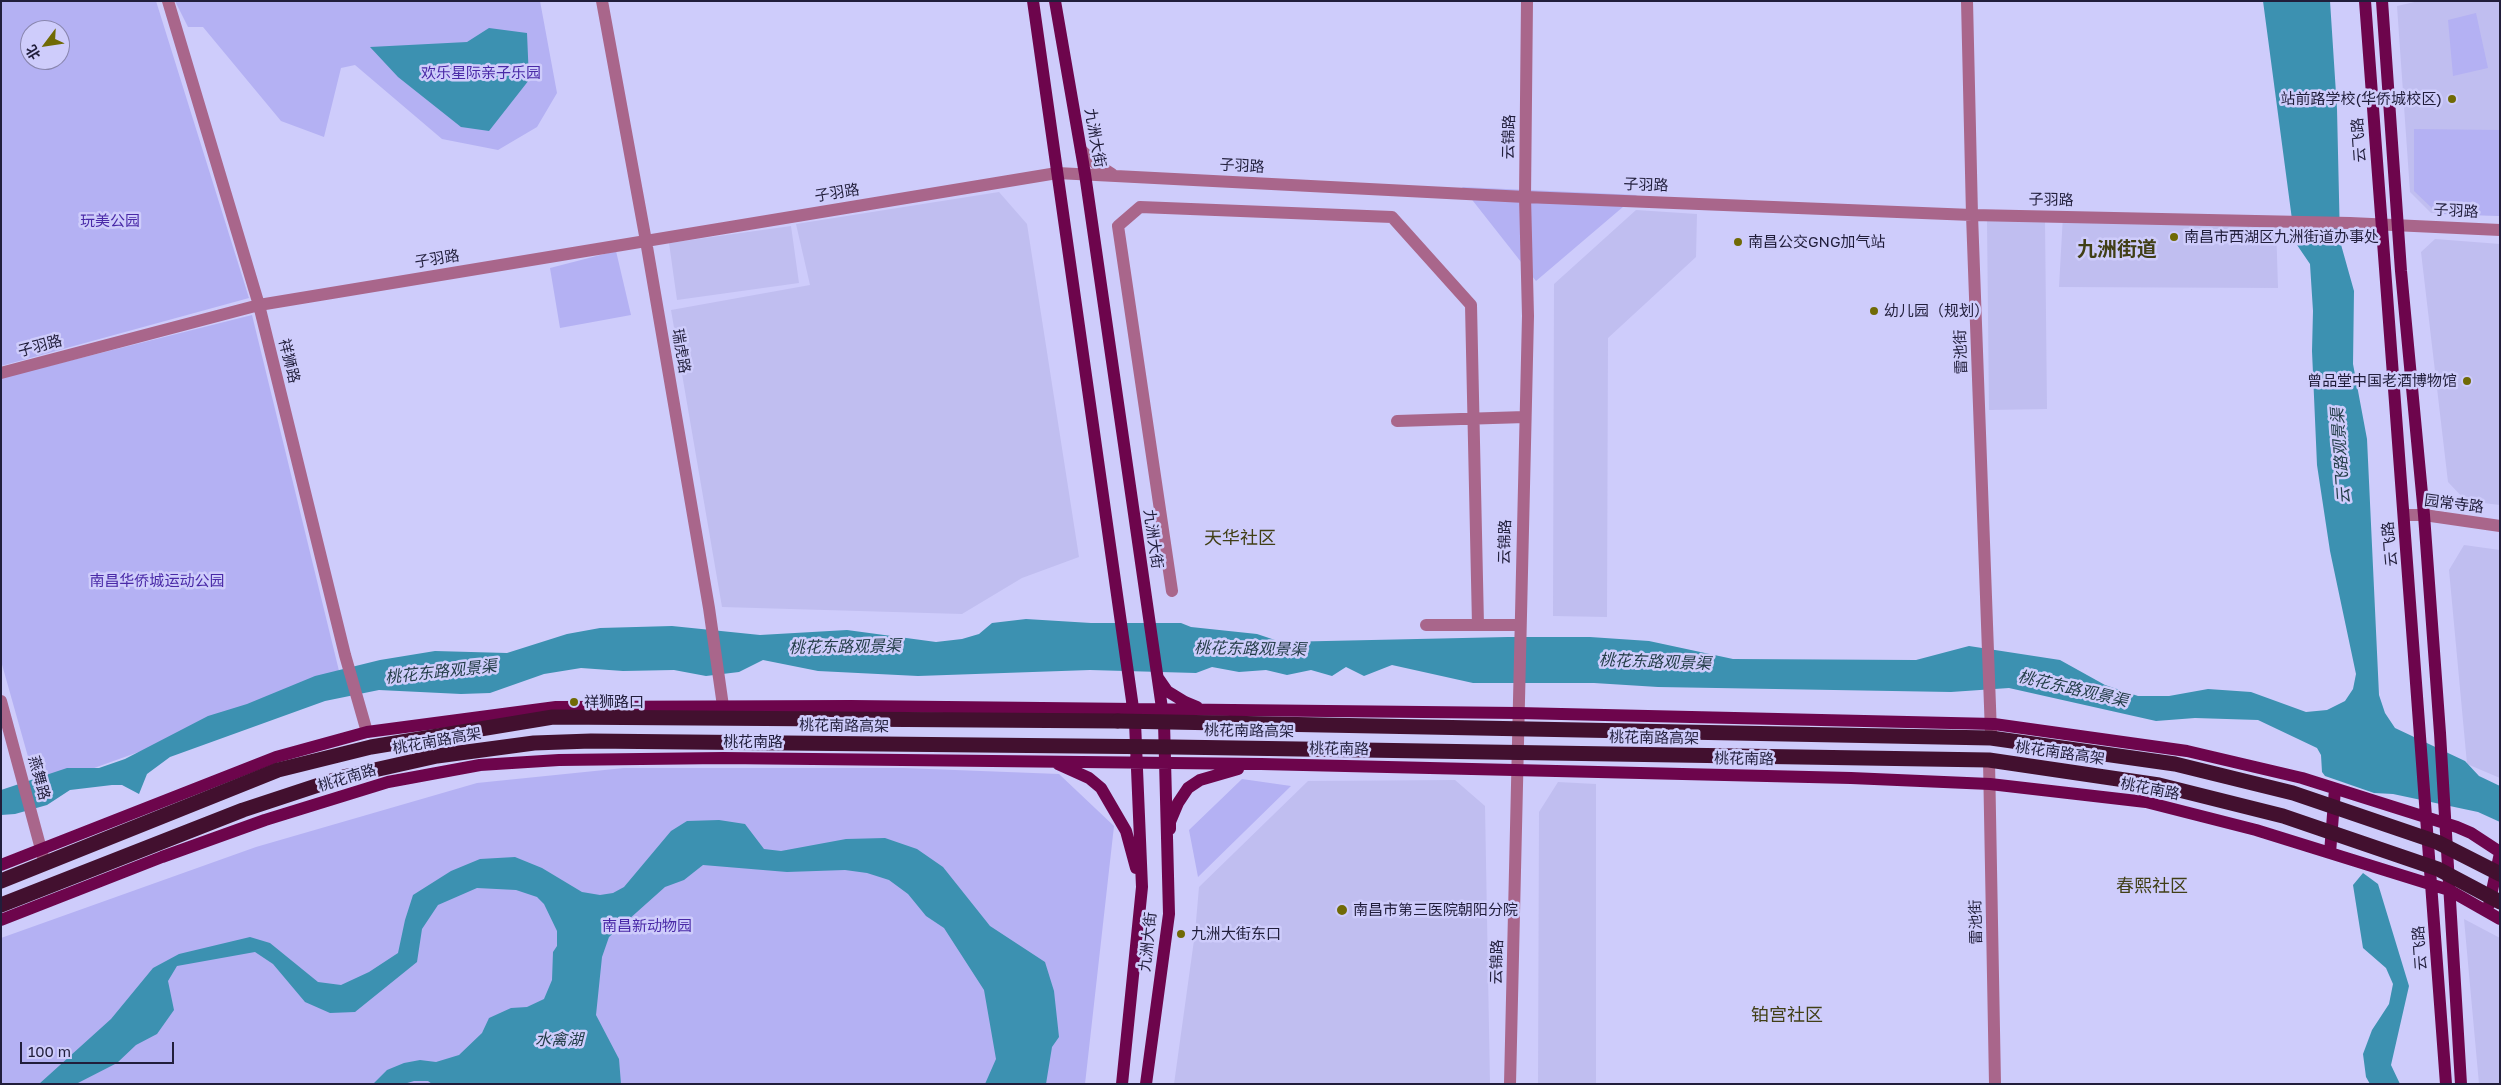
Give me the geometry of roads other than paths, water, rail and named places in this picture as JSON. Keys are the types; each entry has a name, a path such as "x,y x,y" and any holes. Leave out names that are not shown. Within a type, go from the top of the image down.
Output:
{"highway":[{"name":"桃花南路高架","path":"1,881 43,856 278,770 371,747 553,717 1991,731 2175,764 2293,793 2437,842 2500,874"},
{"name":"桃花南路高架","path":"1,905 243,810 343,777 437,756 534,743 591,741 1164,746 1989,760 2159,785 2283,816 2438,869 2500,902"}],"main road":[{"name":"云飞路","path":"2365,1 2446,1084"},
{"path":"2382,1 2398,225 2424,515 2440,733 2461,1084"},
{"name":"九洲大街","path":"1055,2 1085,174 1162,709 1168,914 1146,1084"},
{"name":"九洲大街","path":"1033,3 1129,677 1138,762 1142,887 1122,1084"},
{"path":"1157,676 1167,691 1185,702 1205,710"},
{"path":"1,865 43,856 276,756 367,732 556,707 1133,708 1518,713 1991,731 2187,751 2302,778 2444,819 2471,833 2500,852 2488,912"},
{"name":"桃花南路","path":"1,920 162,857 265,820 388,782 480,765 559,760 723,758 1165,762 1518,769 1851,778 1990,784 2146,802 2256,830 2449,890 2500,918"},
{"path":"1049,761 1089,778 1111,802 1126,831 1142,887"},
{"path":"1168,914 1170,822 1178,803 1188,788 1200,780 1224,771 1261,764"},
{"path":"2330,853 2336,789"}],"street":[{"name":"祥狮路","path":"168,1 259,305 345,655 367,732"},
{"name":"瑞虎路","path":"602,1 646,241 709,608 723,706"},
{"name":"云锦路","path":"1510,1084 1518,769 1519,628 1528,316 1524,197 1527,1"},
{"name":"雷池街","path":"1968,1 1972,215 1991,731"},
{"path":"1081,150 1095,164 1114,176"},
{"name":"子羽路","path":"1,373 259,305 1057,173 1524,197 1972,215 2350,222 2500,230"},
{"path":"1172,591 1118,226 1140,207 1392,217 1471,305 1478,625"},
{"path":"1397,421 1525,417"},
{"name":"园常寺路","path":"2404,515 2424,515 2500,526"},
{"path":"1426,625 1478,625 1519,628"},
{"name":"燕舞路","path":"1,701 43,856"},
{"name":"雷池街","path":"1989,760 1995,1084"}],"water":[{"path":"2263,1 2330,1 2337,109 2340,241 2354,291 2353,364 2367,439 2379,695 2385,713 2395,728 2465,761 2479,776 2500,786 2500,822 2478,812 2393,794 2374,793 2325,776 2322,772 2321,755 2317,748 2258,720 2195,718 2156,721 2009,688 1951,692 1658,687 1594,683 1473,683 1392,665 1364,676 1346,667 1332,676 1311,670 1287,675 1266,670 1239,672 1212,667 1196,673 1090,670 918,676 818,671 763,660 739,672 706,676 674,670 623,671 581,668 544,674 490,693 461,694 379,690 325,701 170,757 147,774 139,794 122,785 70,790 47,805 15,814 1,815 1,790 67,768 99,768 125,759 208,716 247,704 315,676 380,660 435,651 507,653 567,634 600,628 672,626 760,635 847,630 936,642 962,639 979,634 992,623 1026,619 1091,623 1181,623 1191,627 1257,634 1281,642 1590,637 1649,641 1733,659 1916,660 1969,646 2060,660 2105,685 2138,696 2169,696 2208,689 2251,692 2306,712 2327,710 2345,701 2353,689 2356,674 2330,551 2317,465 2310,264 2295,242"},
{"path":"489,28 527,33 529,80 489,131 461,127 398,77 370,47 467,42"},
{"name":"水禽湖","path":"719,820 745,824 764,849 781,851 846,839 885,838 917,849 943,867 990,926 1045,962 1054,991 1059,1037 1052,1047 1046,1084 985,1084 996,1059 984,990 944,928 926,916 908,894 889,880 867,873 845,870 787,872 703,865 684,880 665,887 609,937 602,957 596,1015 619,1059 621,1084 432,1084 428,1081 414,1081 404,1084 373,1084 387,1070 404,1063 420,1060 436,1062 459,1055 482,1033 489,1018 511,1008 527,1007 544,999 552,980 553,952 557,946 557,931 544,904 537,897 516,890 477,888 438,905 422,929 417,962 355,1012 330,1013 305,1002 273,964 255,952 177,966 168,981 174,1010 157,1034 136,1045 117,1063 76,1084 39,1084 111,1019 153,968 179,954 250,937 270,943 318,982 341,985 369,972 398,953 413,895 451,871 480,859 515,857 542,868 582,892 600,895 613,893 624,887 671,831 687,821"},
{"path":"2363,873 2378,884 2409,986 2391,1065 2400,1084 2370,1084 2366,1077 2363,1054 2372,1030 2389,1004 2393,984 2386,968 2363,948 2353,885"}],"place":[{"name":"站前路学校(华侨城校区)","path":"2452,99"},
{"name":"南昌市西湖区九洲街道办事处","path":"2174,237"},
{"name":"南昌公交GNG加气站","path":"1738,242"},
{"name":"幼儿园（规划）","path":"1874,311"},
{"name":"曾品堂中国老酒博物馆","path":"2467,381"},
{"name":"祥狮路口","path":"574,702"},
{"name":"南昌市第三医院朝阳分院","path":"1342,910"},
{"name":"九洲大街东口","path":"1181,934"}],"district":[{"name":"九洲街道","path":"2117,250"},
{"name":"天华社区","path":"1240,538"},
{"name":"春熙社区","path":"2152,886"},
{"name":"铂宫社区","path":"1787,1015"}],"park label":[{"name":"欢乐星际亲子乐园","path":"481,73"},
{"name":"玩美公园","path":"110,221"},
{"name":"南昌华侨城运动公园","path":"157,581"},
{"name":"南昌新动物园","path":"647,926"}],"water label":[{"name":"云飞路观景渠","path":"2341,456"},
{"name":"桃花东路观景渠","path":"845,647"},
{"name":"桃花东路观景渠","path":"1250,649"},
{"name":"桃花东路观景渠","path":"1655,662"},
{"name":"桃花东路观景渠","path":"441,672"},
{"name":"桃花东路观景渠","path":"2073,689"}]}
